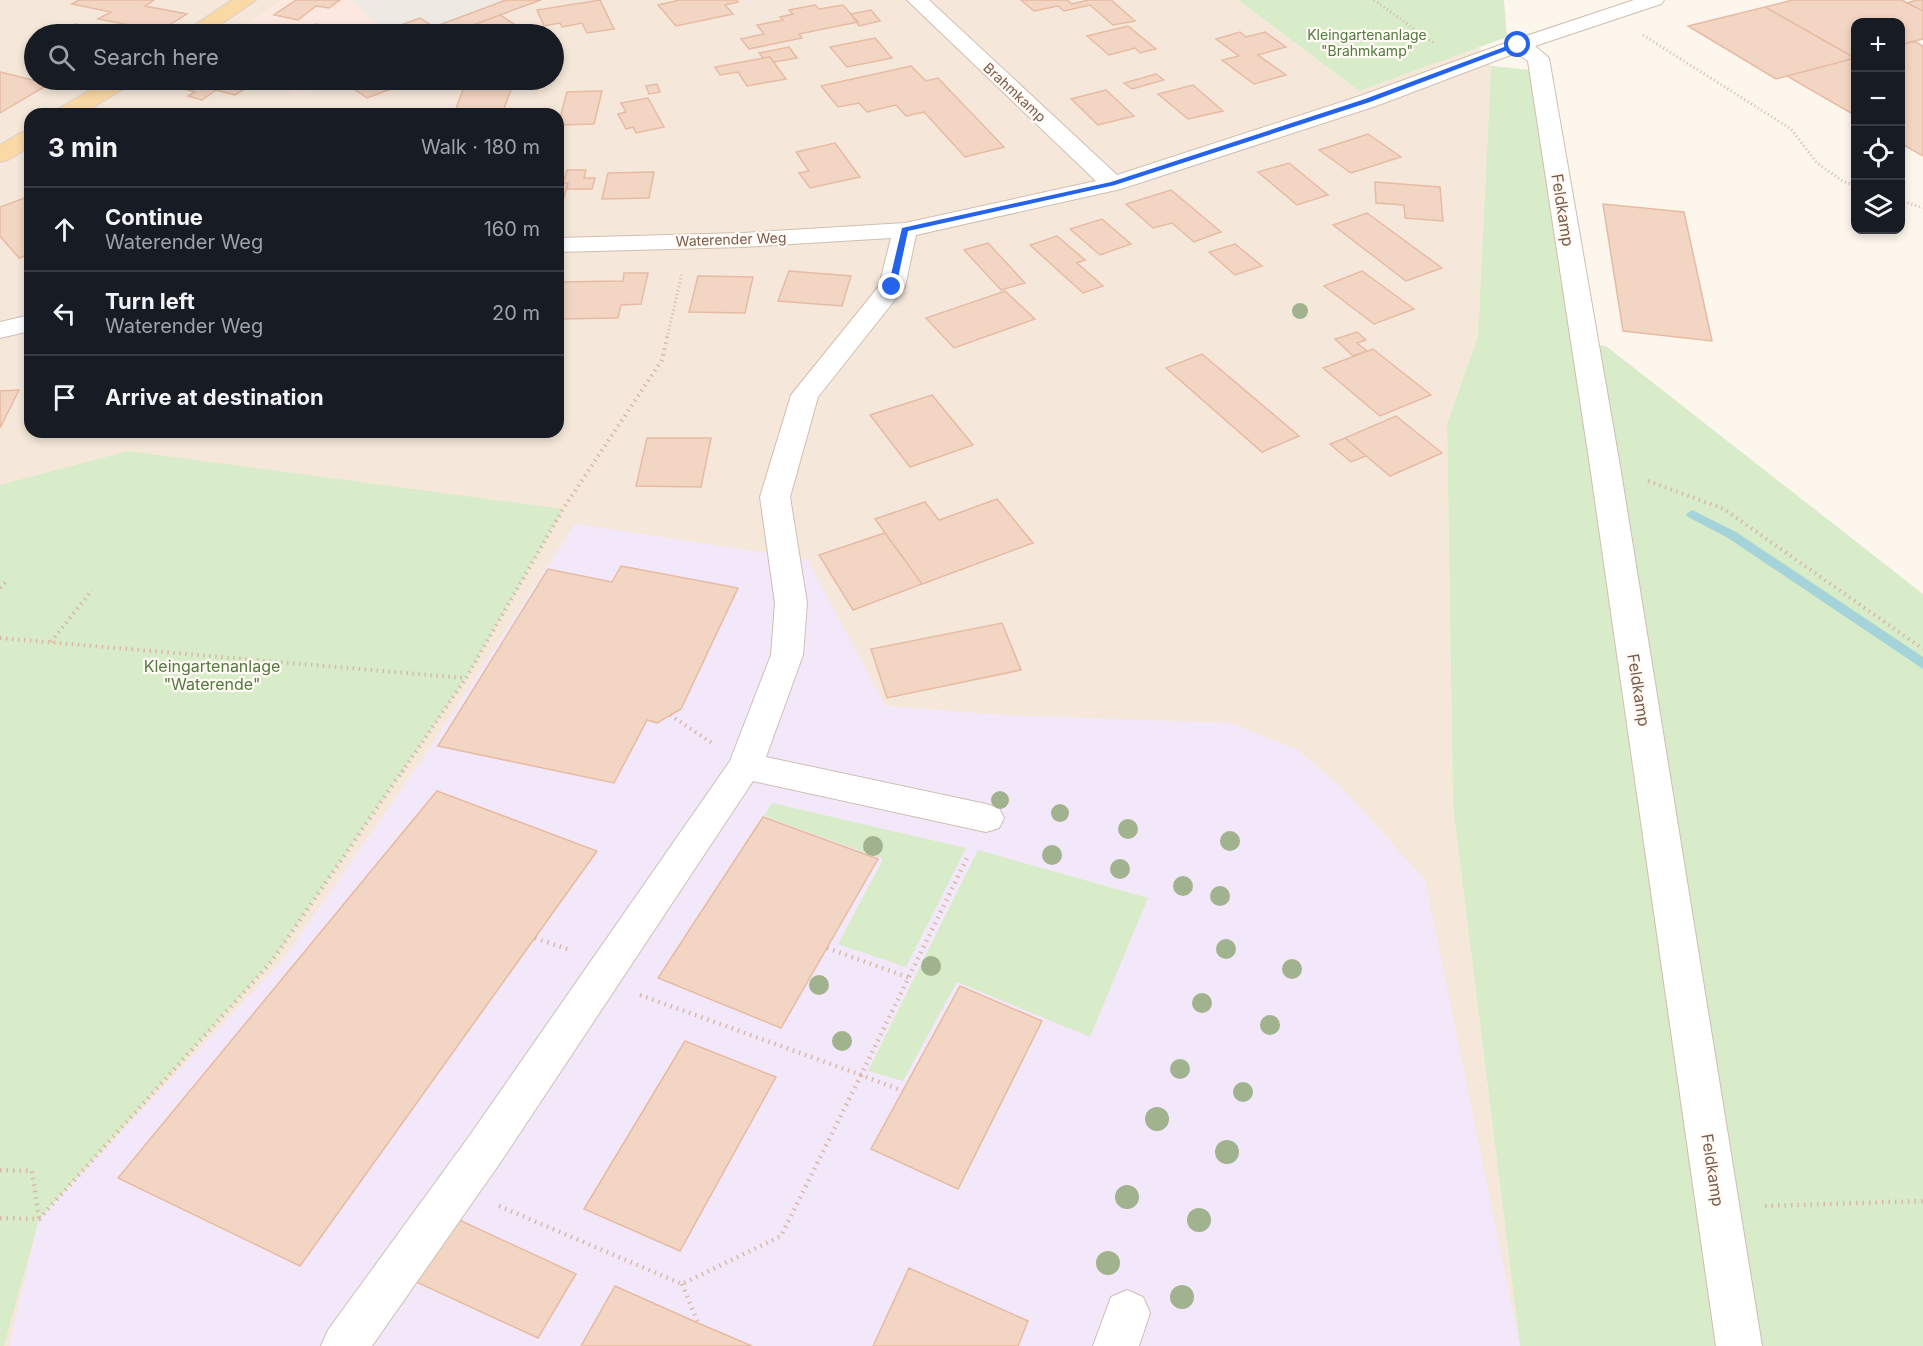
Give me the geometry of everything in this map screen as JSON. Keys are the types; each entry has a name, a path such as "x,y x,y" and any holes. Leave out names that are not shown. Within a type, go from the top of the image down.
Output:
{"main road":[{"path":"209,24 246,0"},
{"path":"76,108 106,90"},
{"path":"0,155 24,141"}],"street":[{"name":"Brahmkamp","path":"917,0 1113,184"},
{"name":"Waterender Weg","path":"564,245 689,242 905,230 1113,184 1368,101 1463,64 1649,1"},
{"name":"Feldkamp","path":"1518,45 1538,58 1605,466 1739,1346"},
{"path":"344,1346 457,1188 745,765 787,655 791,603 775,497 805,395 892,287 905,230"},
{"path":"0,330 24,324"},
{"path":"745,765 986,818"}],"path":[{"path":"1374,0 1463,64"},
{"path":"1612,15 1791,129 1817,163 1844,182 1851,184"},
{"path":"1905,202 1923,208"},
{"path":"0,1218 39,1219 272,961 466,678 563,509 662,360 689,242"},
{"path":"1605,466 1724,509 1923,649"},
{"path":"0,588 8,579"},
{"path":"50,643 92,590"},
{"path":"0,638 466,678"},
{"path":"670,715 745,765"},
{"path":"682,1284 781,1236 910,978 986,818"},
{"path":"826,948 910,978"},
{"path":"599,980 903,1091"},
{"path":"0,1170 32,1171 39,1219"},
{"path":"457,1188 682,1284 698,1323"},
{"path":"1719,1207 1923,1201"}],"shaded area":[{"path":"0,0 283,0 248,24 24,24 24,90 289,90 298,96 313,90 564,90 564,24 480,24 545,0 1238,0 1359,91 1479,47 1491,66 1478,336 1447,424 1453,807 1520,1346 0,1346"},
{"path":"283,0 350,0 377,24 248,24"},
{"path":"350,0 545,0 480,24 377,24"},
{"path":"289,90 313,90 298,96"},
{"path":"575,524 807,559 886,706 1004,715 1230,723 1296,749 1342,788 1425,880 1520,1346 9,1346 39,1219 283,960 422,760"}],"green space":[{"name":"Kleingartenanlage \"Brahmkamp\"","path":"1238,0 1504,0 1507,37 1359,91"},
{"path":"1491,66 1531,70 1576,342 1606,346 1923,594 1923,1346 1520,1346 1453,807 1447,424 1478,336"},
{"name":"Kleingartenanlage \"Waterende\"","path":"128,451 563,509 466,678 272,961 39,1219 4,1346 0,1346 0,485"},
{"path":"772,803 966,848 906,967 838,944 883,859 764,816"},
{"path":"978,850 1148,898 1090,1037 957,982 903,1081 868,1071"}],"building":[{"path":"79,0 154,0 145,6 187,14 171,24 124,24 98,19 111,12 72,4"},
{"path":"296,0 340,0 329,8 316,6 298,20 274,15"},
{"path":"506,0 541,0 475,24 442,24"},
{"path":"600,0 614,29 587,33 582,23 564,27 564,24 560,23 543,24 537,10"},
{"path":"680,0 736,0 738,2 725,5 733,14 676,26 658,5"},
{"path":"1021,0 1067,0 1072,4 1089,0 1111,0 1135,21 1113,25 1090,5 1064,11 1058,6 1034,11"},
{"path":"1793,0 1902,0 1923,11 1923,39 1905,44 1905,18 1851,18 1851,56 1765,7"},
{"path":"1923,0 1923,11 1907,3"},
{"path":"815,5 819,9 843,5 858,22 799,34 802,38 749,49 741,39 764,34 757,25 783,20 780,17 793,14 789,10"},
{"path":"1765,7 1851,56 1851,59 1776,79 1688,26"},
{"path":"871,10 880,21 859,26 851,14"},
{"path":"500,15 514,24 476,24"},
{"path":"420,18 429,24 404,24"},
{"path":"1128,26 1156,49 1140,53 1135,48 1109,55 1087,36"},
{"path":"1240,32 1246,37 1265,32 1286,47 1258,55 1286,75 1254,84 1222,60 1239,56 1216,39"},
{"path":"875,38 892,58 847,67 830,47"},
{"path":"1914,41 1923,46 1923,156 1905,146 1905,44"},
{"path":"789,47 797,58 774,62 770,57 763,58 759,53"},
{"path":"770,57 786,79 747,86 738,72 720,75 715,67"},
{"path":"1851,59 1851,113 1787,76"},
{"path":"911,66 926,81 938,78 1004,147 965,157 924,112 906,116 896,105 867,112 859,103 838,107 821,86"},
{"path":"0,72 24,78 24,90 39,90 0,113"},
{"path":"1156,74 1164,80 1132,89 1124,83"},
{"path":"657,84 660,92 649,94 646,86"},
{"path":"1193,85 1223,111 1188,119 1158,94"},
{"path":"188,90 216,90 202,100 188,96 195,92"},
{"path":"216,90 243,90 235,95"},
{"path":"356,90 388,90 367,98"},
{"path":"463,90 511,90 504,108 456,108"},
{"path":"1106,90 1134,116 1098,125 1071,99"},
{"path":"602,91 594,124 564,125 563,108 567,92"},
{"path":"648,98 664,127 636,133 633,127 626,129 618,114 626,112 621,103"},
{"path":"1368,134 1401,157 1351,173 1319,150"},
{"path":"835,143 860,177 810,188 799,173 809,171 796,152"},
{"path":"1289,163 1328,195 1297,205 1258,172"},
{"path":"567,170 586,170 584,178 595,178 592,189 567,189 568,183 564,183"},
{"path":"654,172 649,198 602,199 608,173"},
{"path":"1375,182 1440,187 1443,221 1405,218 1404,205 1376,203"},
{"path":"564,183 568,183 564,197"},
{"path":"1171,190 1221,232 1194,242 1172,223 1153,228 1126,204"},
{"path":"24,198 24,256 19,258 0,236 0,207"},
{"path":"1603,204 1684,212 1712,341 1623,331"},
{"path":"1367,213 1442,268 1406,281 1333,225"},
{"path":"1102,219 1131,244 1100,255 1070,229"},
{"path":"1057,236 1085,260 1077,263 1103,286 1083,293 1030,245"},
{"path":"988,243 1025,283 1001,290 964,250"},
{"path":"1235,244 1262,266 1235,275 1209,252"},
{"path":"789,271 851,276 842,306 778,301"},
{"path":"1362,271 1414,309 1374,324 1324,286"},
{"path":"624,273 648,273 641,304 621,305 618,318 564,319 564,282 623,281"},
{"path":"698,276 753,277 745,313 689,312"},
{"path":"1005,291 1035,319 954,348 926,318"},
{"path":"1357,332 1366,340 1357,343 1367,351 1353,356 1335,339"},
{"path":"1373,349 1431,395 1380,416 1323,368"},
{"path":"1202,354 1299,436 1262,452 1166,368"},
{"path":"19,390 0,428 0,391"},
{"path":"932,395 973,445 910,467 870,415"},
{"path":"1396,416 1442,453 1390,476 1345,438"},
{"path":"647,438 711,438 701,487 636,486"},
{"path":"1345,438 1366,456 1351,462 1330,444"},
{"path":"997,499 1033,543 922,584 875,519 925,502 939,520"},
{"path":"885,533 922,584 853,610 819,555"},
{"path":"621,566 738,588 681,709 657,723 647,720 614,783 438,746 548,569 612,582"},
{"path":"1002,623 1021,670 887,698 871,649"},
{"path":"437,791 597,851 300,1266 118,1178"},
{"path":"763,817 878,859 781,1028 658,978"},
{"path":"960,986 1042,1021 958,1189 871,1149"},
{"path":"685,1041 776,1077 680,1251 584,1209"},
{"path":"455,1218 576,1274 538,1338 414,1281"},
{"path":"909,1268 1028,1321 1018,1346 873,1346"},
{"path":"615,1286 698,1323 752,1346 581,1346"}],"waterway":[{"path":"1692,514 1732,535 1923,664"}],"route":[{"path":"892,287 905,230 1113,184 1368,101 1518,45"}]}
